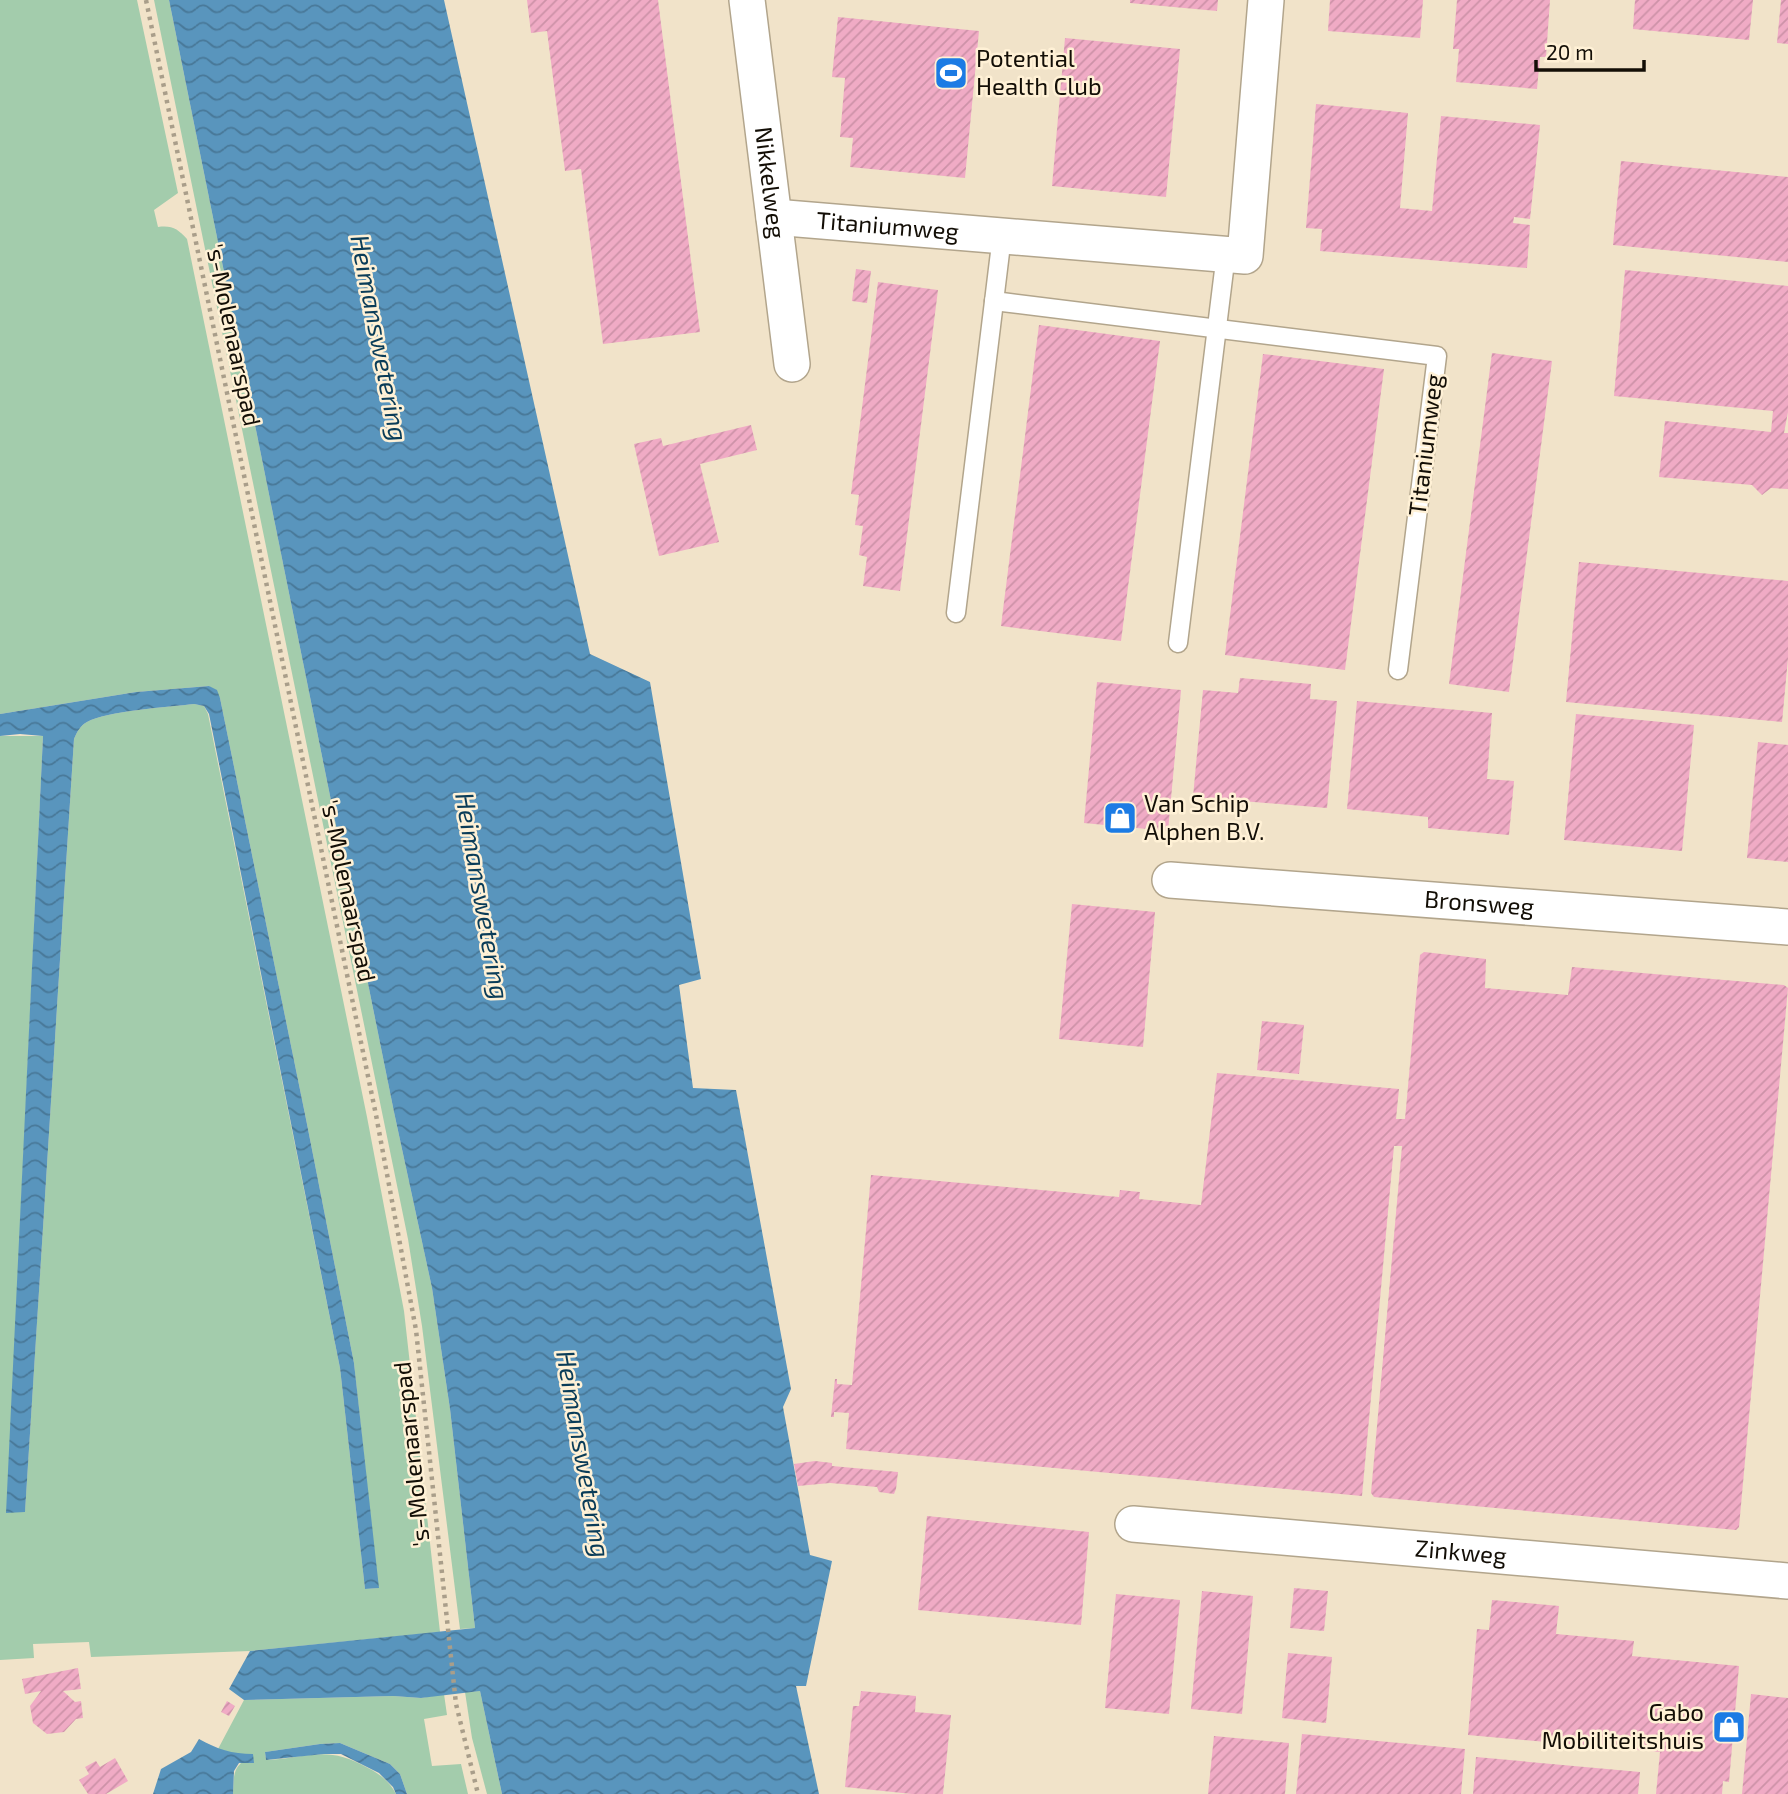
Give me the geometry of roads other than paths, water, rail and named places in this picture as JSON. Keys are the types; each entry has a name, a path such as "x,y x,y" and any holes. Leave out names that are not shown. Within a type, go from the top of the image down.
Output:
{"street":[{"name":"Nikkelweg","path":"747,0 792,364"},
{"path":"1226,254 1245,256 1266,0"},
{"name":"Titaniumweg","path":"774,217 1226,254"},
{"name":"Bronsweg","path":"1170,880 1788,927"},
{"name":"Zinkweg","path":"1133,1524 1788,1581"}],"lane":[{"path":"956,613 1002,236"},
{"path":"1178,643 1226,254"},
{"name":"Titaniumweg","path":"994,302 1437,356 1398,670"}],"water":[{"name":"Heimanswetering","path":"169,0 444,0 590,654 650,682 701,979 679,985 693,1088 736,1090 791,1389 783,1407 810,1555 832,1561 806,1686 796,1686 819,1794 502,1794 480,1691 421,1698 393,1696 244,1700 229,1689 250,1651 475,1628 450,1409 432,1288"},
{"path":"209,686 217,690 220,698 354,1363 379,1588 365,1589 340,1368 209,714 204,706 194,704 139,710 96,718 79,729 74,739 25,1512 6,1513 43,736 0,736 0,714 136,692"},
{"path":"199,1739 225,1750 253,1754 254,1763 239,1763 234,1771 233,1794 153,1794 161,1769 191,1752"},
{"path":"340,1743 390,1764 400,1774 407,1794 396,1794 379,1773 341,1754 266,1760 265,1752"}],"place":[{"name":"Potential Health Club","path":"951,73"},
{"name":"Van Schip Alphen B.V.","path":"1120,818"},
{"name":"Gabo Mobiliteitshuis","path":"1729,1727"}]}
